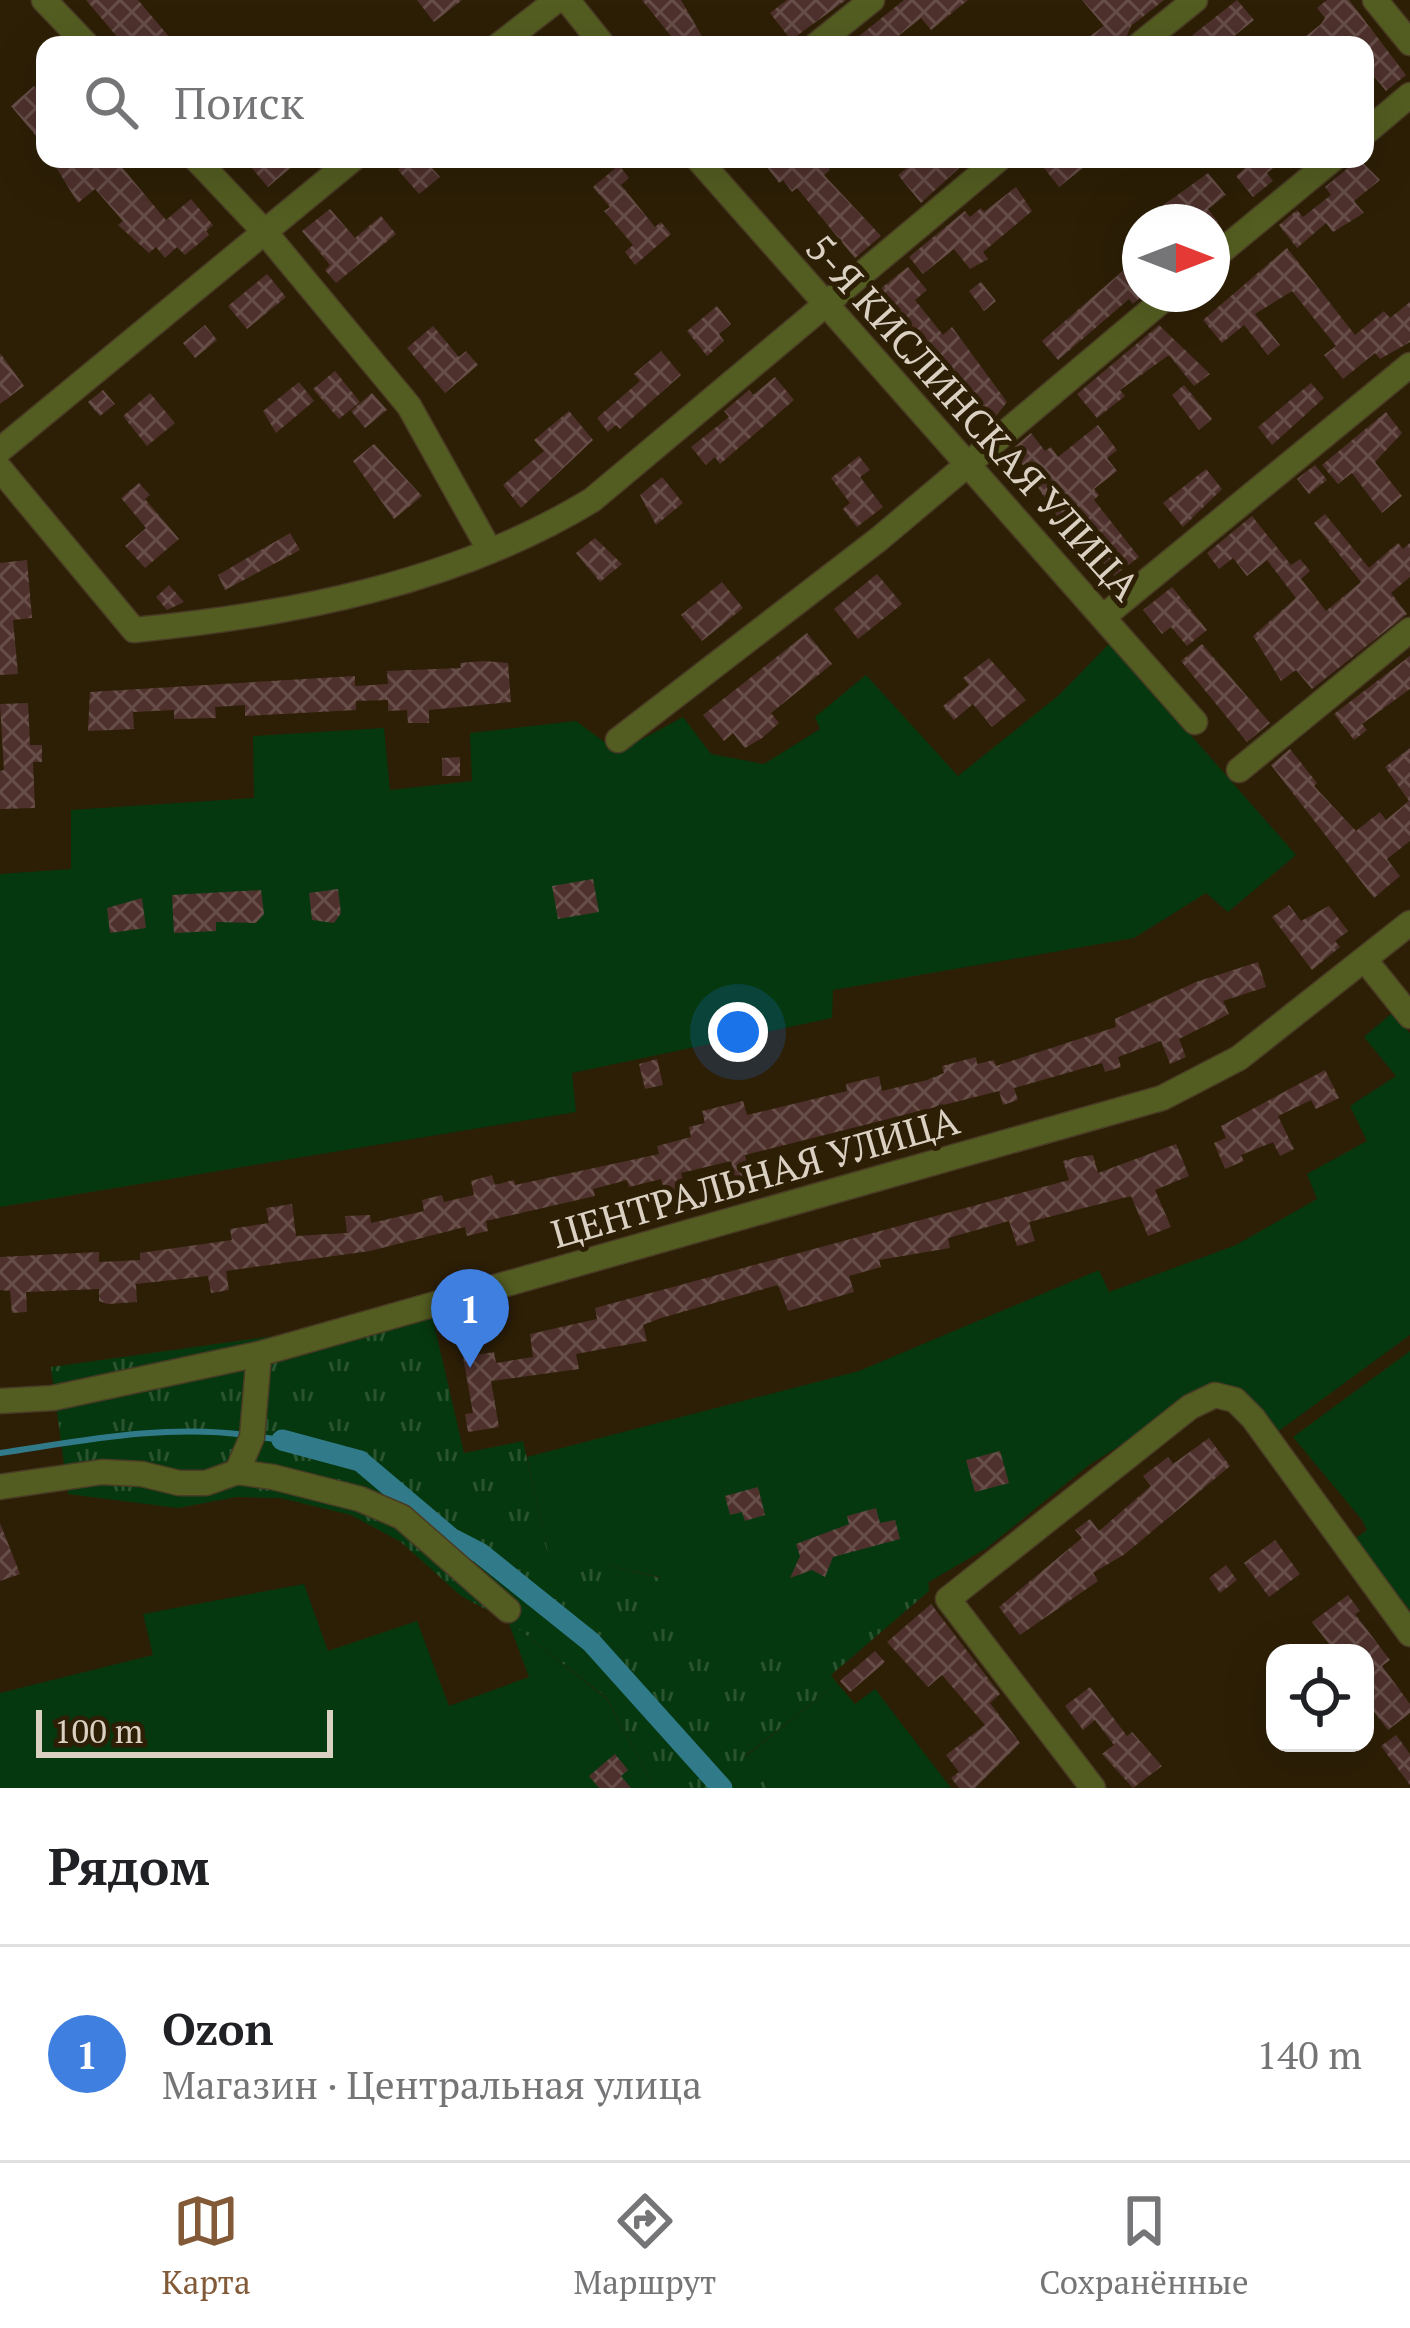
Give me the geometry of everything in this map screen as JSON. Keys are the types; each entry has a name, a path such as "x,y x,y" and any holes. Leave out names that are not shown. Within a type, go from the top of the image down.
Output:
{"street":[{"path":"44,0 78,36"},
{"path":"511,36 557,0"},
{"path":"568,0 596,36"},
{"path":"828,36 872,0"},
{"path":"1150,36 1195,0"},
{"path":"1375,0 1410,43"},
{"path":"1374,125 1410,95"},
{"path":"204,168 263,230 409,406 490,551"},
{"path":"0,450 342,168"},
{"name":"5-Я КИСЛИНСКАЯ УЛИЦА","path":"706,168 1195,722"},
{"path":"0,469 134,630 203,624 434,574 546,528 592,500 988,168"},
{"path":"1230,244 1322,168"},
{"path":"618,740 879,539 1148,312"},
{"path":"1103,617 1410,365"},
{"path":"1239,770 1410,630"},
{"name":"ЦЕНТРАЛЬНАЯ УЛИЦА","path":"0,1401 52,1398 259,1354 1162,1098 1239,1058 1410,923"},
{"path":"1365,960 1410,1016"},
{"path":"237,1472 252,1437 260,1388 259,1354"},
{"path":"1094,1788 948,1599 1131,1450 1215,1395 1235,1400 1253,1418 1410,1634"},
{"path":"0,1487 102,1472 142,1474 179,1484 237,1472 360,1499 402,1517 508,1610"}],"green space":[{"path":"1110,643 1296,855 1228,912 1206,893 1134,938 833,990 832,1018 572,1073 576,1112 0,1207 0,874 71,869 71,810 254,798 253,736 384,728 390,790 472,781 470,733 576,721 618,752 683,717 711,754 764,764 820,729 815,717 866,675 958,776 1059,695"},
{"path":"1392,1013 1410,1033 1410,1335 1276,1433 1243,1396 1173,1412 1089,1465 987,1548 824,1643 761,1653 680,1640 660,1577 548,1552 527,1457 859,1371 1099,1270 1109,1292 1236,1245 1317,1199 1307,1174 1367,1141 1350,1106 1396,1076 1364,1037"},
{"path":"428,1298 464,1453 523,1441 548,1551 661,1578 824,1643 928,1578 929,1591 831,1675 837,1683 745,1756 770,1788 654,1788 607,1698 508,1621 461,1596 401,1542 351,1515 280,1498 236,1497 178,1508 68,1494 51,1367 303,1332"},
{"path":"1410,1351 1410,1610 1353,1540 1367,1530 1362,1520 1293,1437"},
{"path":"304,1584 328,1651 417,1621 449,1706 529,1677 508,1621 607,1699 654,1788 0,1788 0,1693 153,1655 143,1614"},
{"path":"837,1683 855,1704 875,1689 951,1788 770,1788 745,1757"}],"building":[{"path":"86,0 138,0 168,36 116,36"},
{"path":"417,0 462,0 434,22"},
{"path":"642,0 681,0 702,36 671,36"},
{"path":"787,0 846,0 796,36 788,36 770,13"},
{"path":"904,0 968,0 931,30 921,18 898,36 859,36"},
{"path":"1082,0 1164,0 1131,26 1127,36 1090,36 1104,26"},
{"path":"1237,0 1254,20 1234,36 1191,36"},
{"path":"1327,0 1349,0 1406,75 1386,91 1374,76 1374,36 1306,36 1325,18 1317,8"},
{"path":"36,88 36,136 11,106"},
{"path":"57,168 123,168 166,220 191,199 213,225 206,231 209,235 185,255 177,247 165,258 156,247 149,253 118,225 123,221 95,189 78,203"},
{"path":"252,168 290,168 268,187"},
{"path":"432,168 440,177 419,194 398,170"},
{"path":"621,168 629,178 621,185 655,227 661,222 671,234 635,265 625,252 633,245 604,211 610,207 593,187"},
{"path":"768,168 828,168 824,175 881,236 855,258 797,188 792,192 783,180 779,183"},
{"path":"907,168 959,168 921,203 898,175"},
{"path":"1044,168 1083,168 1059,187"},
{"path":"1245,168 1273,168 1267,173 1273,181 1253,197 1236,176"},
{"path":"1348,168 1368,168 1380,180 1354,201 1364,213 1333,232 1326,223 1297,248 1279,225 1297,210 1303,217 1331,195 1325,187"},
{"path":"1208,173 1226,195 1214,204 1165,204"},
{"path":"1016,187 1032,211 983,252 988,259 970,269 954,249 923,274 909,257 965,211 970,217 981,208 984,212"},
{"path":"330,209 355,238 381,216 396,234 336,283 325,270 330,265 302,231"},
{"path":"1287,248 1355,335 1384,311 1390,318 1410,302 1410,342 1380,359 1375,353 1343,379 1324,355 1336,346 1292,291 1255,314 1280,345 1268,355 1244,325 1222,343 1203,320 1212,312 1230,312 1230,297"},
{"path":"908,267 927,290 915,300 943,335 952,327 1007,402 990,424 899,319 880,289"},
{"path":"1122,272 1122,305 1058,360 1042,341"},
{"path":"267,274 286,297 247,329 228,306"},
{"path":"981,282 996,301 984,311 969,291"},
{"path":"717,306 731,324 719,334 724,341 707,356 687,331"},
{"path":"205,325 217,340 195,358 183,343"},
{"path":"1159,325 1210,374 1194,386 1169,355 1120,390 1125,396 1097,418 1077,394"},
{"path":"433,326 459,357 466,351 478,365 445,393 407,348"},
{"path":"661,351 681,375 620,429 616,425 608,432 597,418 640,381 634,374"},
{"path":"0,353 24,386 0,404"},
{"path":"335,371 360,402 339,419 313,389"},
{"path":"775,377 794,400 720,464 715,457 706,465 691,447 729,417 724,411 749,390 753,395"},
{"path":"299,382 314,401 276,433 263,411"},
{"path":"1311,383 1324,398 1272,445 1258,427"},
{"path":"1184,385 1212,419 1199,430 1172,395"},
{"path":"103,390 115,404 100,416 88,402"},
{"path":"150,393 175,423 147,446 123,416"},
{"path":"372,393 387,410 365,428 351,411"},
{"path":"569,411 593,440 521,508 503,485 544,451 534,440"},
{"path":"1386,412 1402,433 1375,462 1402,496 1382,513 1352,473 1338,484 1322,465"},
{"path":"1098,425 1117,450 1107,458 1117,471 1094,489 1099,495 1094,500 1139,557 1114,576 1062,513 1057,516 1012,449 1031,433 1045,451 1051,447 1058,457"},
{"path":"374,444 422,496 394,519 353,461"},
{"path":"859,456 870,470 860,477 883,507 857,527 843,509 850,503 831,478"},
{"path":"1315,465 1327,480 1309,494 1297,479"},
{"path":"1206,469 1222,489 1183,527 1163,503"},
{"path":"662,477 683,503 656,525 640,495"},
{"path":"139,483 150,495 145,499 179,539 145,568 125,546 146,528 121,498"},
{"path":"1325,514 1369,568 1398,543 1403,549 1410,543 1410,577 1391,593 1407,614 1312,689 1296,670 1281,681 1253,636 1296,598 1267,560 1247,576 1233,558 1219,569 1207,553 1252,516 1291,565 1300,559 1310,571 1301,579 1326,611 1361,582 1314,523"},
{"path":"290,533 300,550 225,590 218,575"},
{"path":"595,538 622,564 600,582 576,553"},
{"path":"27,560 32,618 13,620 18,674 0,675 0,563"},
{"path":"877,574 902,604 858,639 834,609"},
{"path":"722,582 743,608 702,641 681,615"},
{"path":"169,585 184,602 167,610 156,597"},
{"path":"1172,587 1207,630 1187,646 1171,627 1162,634 1143,610"},
{"path":"807,633 832,664 771,713 779,723 762,738 745,748 733,733 724,741 703,715"},
{"path":"1202,644 1270,723 1247,742 1181,661"},
{"path":"1410,656 1410,689 1362,724 1367,730 1354,740 1334,714"},
{"path":"989,658 1026,700 992,727 973,704 954,720 943,706 969,685 963,678"},
{"path":"460,663 508,663 511,702 429,710 429,723 408,723 407,710 388,711 388,700 356,701 356,710 245,716 245,705 215,707 216,718 174,719 174,710 133,712 134,729 88,731 90,692 355,676 355,686 388,684 387,671 461,668"},
{"path":"28,703 30,745 42,745 42,762 33,762 35,808 0,809 0,771 4,770 0,704"},
{"path":"1410,748 1410,841 1387,859 1400,876 1374,898 1271,765 1290,749 1317,783 1314,786 1356,831 1380,812 1386,820 1409,801 1385,767"},
{"path":"460,757 460,776 442,776 442,758"},
{"path":"593,879 599,912 558,919 552,886"},
{"path":"338,889 341,913 334,923 312,920 309,893"},
{"path":"261,890 264,914 256,923 216,922 216,931 174,933 172,895"},
{"path":"142,898 146,928 110,933 107,908"},
{"path":"1289,905 1301,921 1329,906 1348,931 1335,941 1340,947 1312,970 1272,917"},
{"path":"1258,962 1266,987 1223,1001 1229,1014 1179,1039 1186,1057 1170,1064 1161,1041 1118,1057 1121,1067 1105,1072 1102,1063 1014,1088 1018,1100 1003,1105 999,1091 745,1155 753,1189 739,1193 731,1161 681,1173 687,1198 667,1203 661,1179 629,1187 627,1180 593,1189 595,1196 486,1221 488,1231 467,1236 465,1227 370,1251 226,1271 229,1290 211,1293 208,1276 136,1284 137,1302 99,1301 99,1289 26,1292 27,1312 12,1313 10,1291 0,1290 0,1257 99,1252 99,1262 140,1260 140,1253 232,1240 230,1229 269,1223 266,1208 292,1204 296,1236 347,1233 345,1216 370,1215 371,1223 424,1211 422,1200 442,1195 444,1202 474,1195 471,1181 492,1175 495,1185 514,1180 515,1185 659,1154 657,1146 691,1137 689,1127 705,1123 702,1111 743,1101 747,1115 847,1091 846,1084 879,1076 882,1091 927,1080 944,1073 942,1066 976,1057 977,1064 994,1060 996,1066 1116,1027 1115,1019 1196,982"},
{"path":"657,1059 663,1085 645,1089 639,1064"},
{"path":"1325,1070 1339,1098 1316,1109 1311,1100 1278,1116 1294,1149 1280,1156 1273,1142 1241,1155 1244,1161 1225,1169 1214,1143 1226,1138 1221,1126"},
{"path":"1176,1144 1189,1176 1155,1190 1171,1227 1148,1236 1131,1196 1029,1222 1035,1241 1017,1246 1009,1221 948,1238 950,1248 879,1260 881,1267 849,1276 854,1292 788,1311 778,1285 661,1318 643,1325 647,1341 576,1354 579,1369 491,1381 499,1427 468,1432 465,1414 473,1413 463,1357 494,1352 496,1363 533,1357 530,1334 597,1319 595,1308 1069,1180 1063,1161 1093,1155 1098,1173"},
{"path":"1209,1438 1230,1466 1125,1554 1093,1573 1098,1581 1020,1635 999,1607 1082,1538 1075,1530 1090,1519 1099,1531 1151,1486 1143,1476 1168,1457 1173,1464"},
{"path":"1000,1451 1009,1483 975,1492 966,1460"},
{"path":"758,1487 765,1515 745,1521 742,1512 730,1515 725,1496"},
{"path":"876,1508 880,1523 895,1520 900,1539 833,1557 825,1577 812,1570 790,1578 800,1556 796,1544 849,1524 847,1516"},
{"path":"0,1523 20,1574 0,1581"},
{"path":"1275,1540 1300,1574 1269,1597 1244,1563"},
{"path":"1226,1565 1237,1580 1220,1593 1209,1578"},
{"path":"1348,1595 1360,1611 1355,1614 1390,1660 1382,1666 1410,1704 1410,1713 1388,1730 1374,1712 1374,1644 1329,1644 1312,1622"},
{"path":"931,1604 1000,1694 990,1703 1020,1743 975,1788 959,1788 951,1778 959,1772 946,1755 985,1725 942,1675 928,1687 887,1642"},
{"path":"875,1651 885,1662 850,1692 840,1681"},
{"path":"1090,1687 1127,1736 1132,1732 1162,1766 1133,1788 1102,1754 1114,1745 1095,1720 1083,1730 1065,1706"},
{"path":"1396,1735 1410,1754 1410,1785 1381,1746"},
{"path":"615,1754 628,1770 621,1776 631,1788 599,1788 589,1776"}],"waterway":[{"path":"0,1453 153,1433 246,1435"},
{"path":"260,1437 282,1440"},
{"path":"282,1440 360,1461 451,1538 480,1553 591,1642 722,1788"}],"place":[{"name":"Ozon","path":"470,1368"}]}
